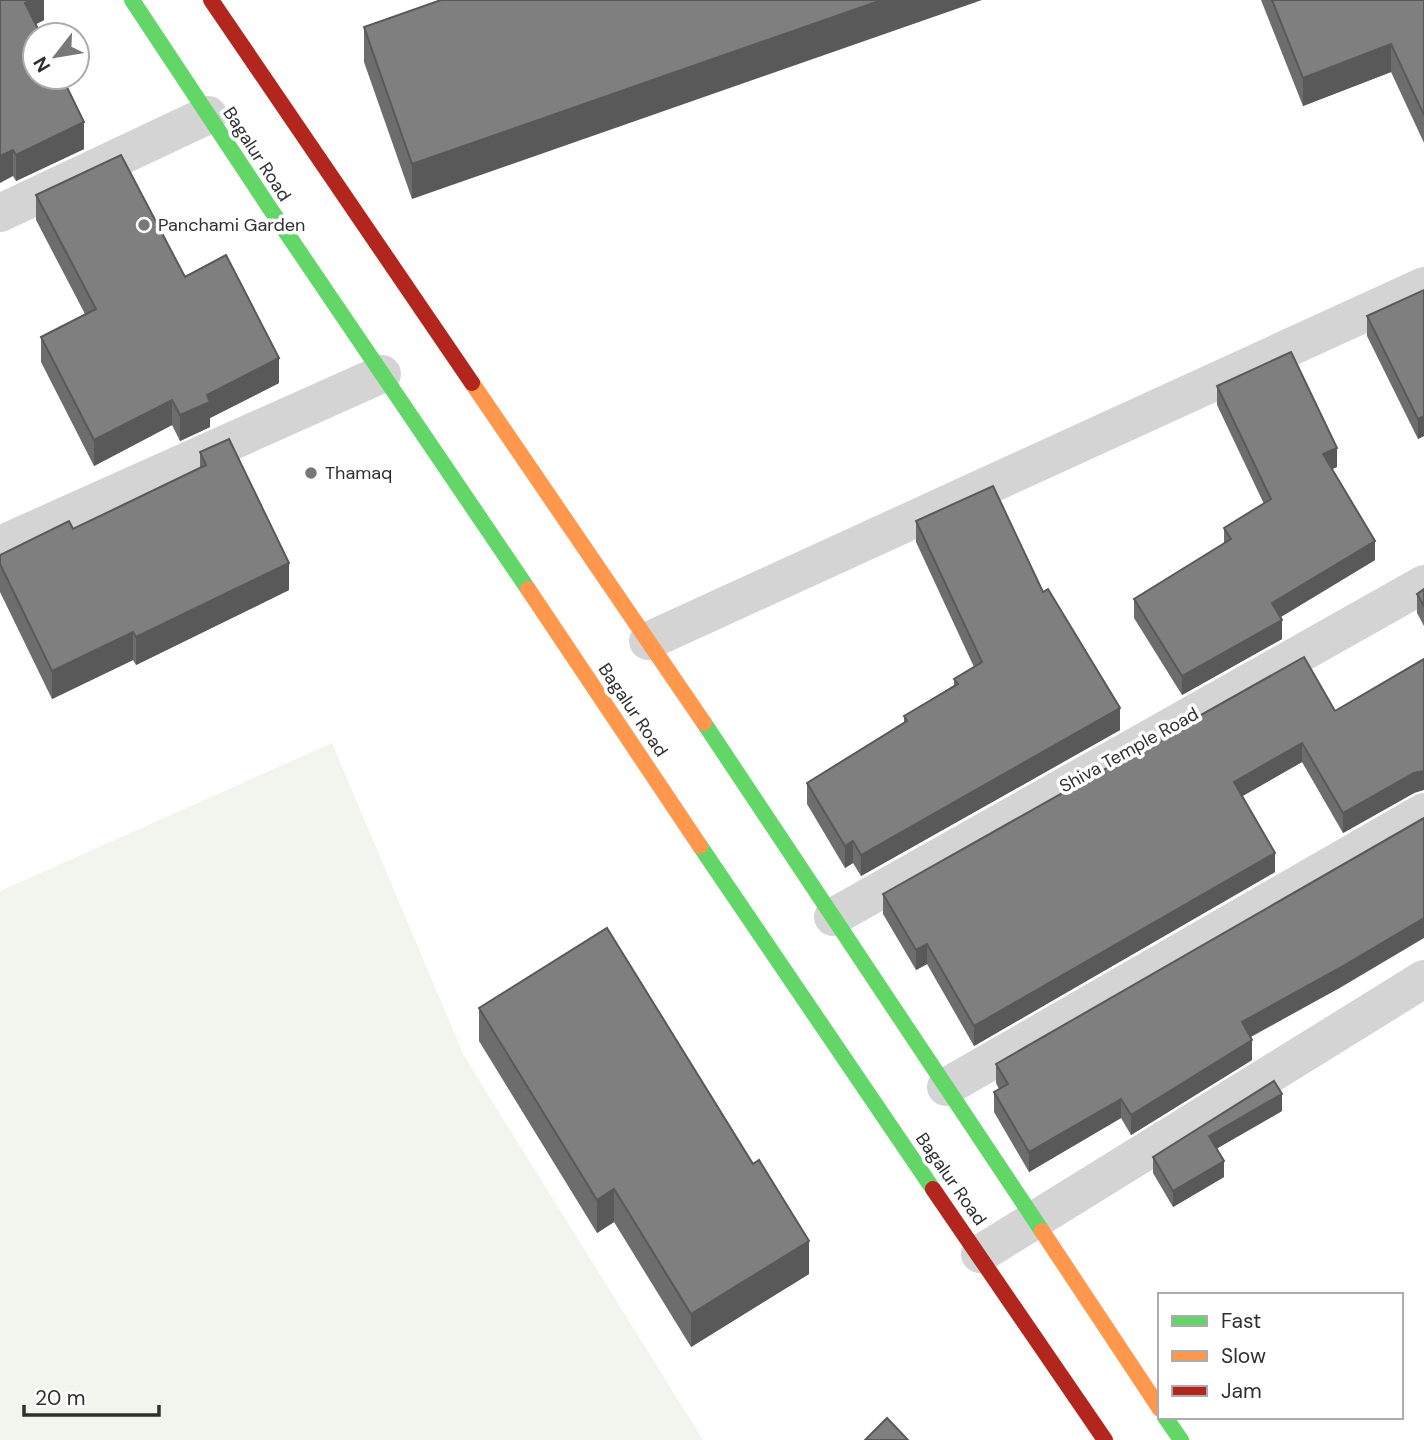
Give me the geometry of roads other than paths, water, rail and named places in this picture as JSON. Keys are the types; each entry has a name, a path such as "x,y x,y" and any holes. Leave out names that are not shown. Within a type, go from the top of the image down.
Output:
{"main road":[{"name":"Bagalur Road","path":"132,0 811,1011 1105,1440"},
{"path":"211,0 648,641 1158,1406"},
{"path":"1167,1419 1181,1440"}],"street":[{"path":"0,213 208,115"},
{"path":"648,641 1424,286"},
{"path":"0,545 382,374"},
{"name":"Shiva Temple Road","path":"833,917 1424,584"},
{"path":"946,1087 1424,812"},
{"path":"980,1254 1424,979"}],"place":[{"name":"Panchami Garden","path":"144,225"},
{"name":"Thamaq","path":"311,473"}]}
